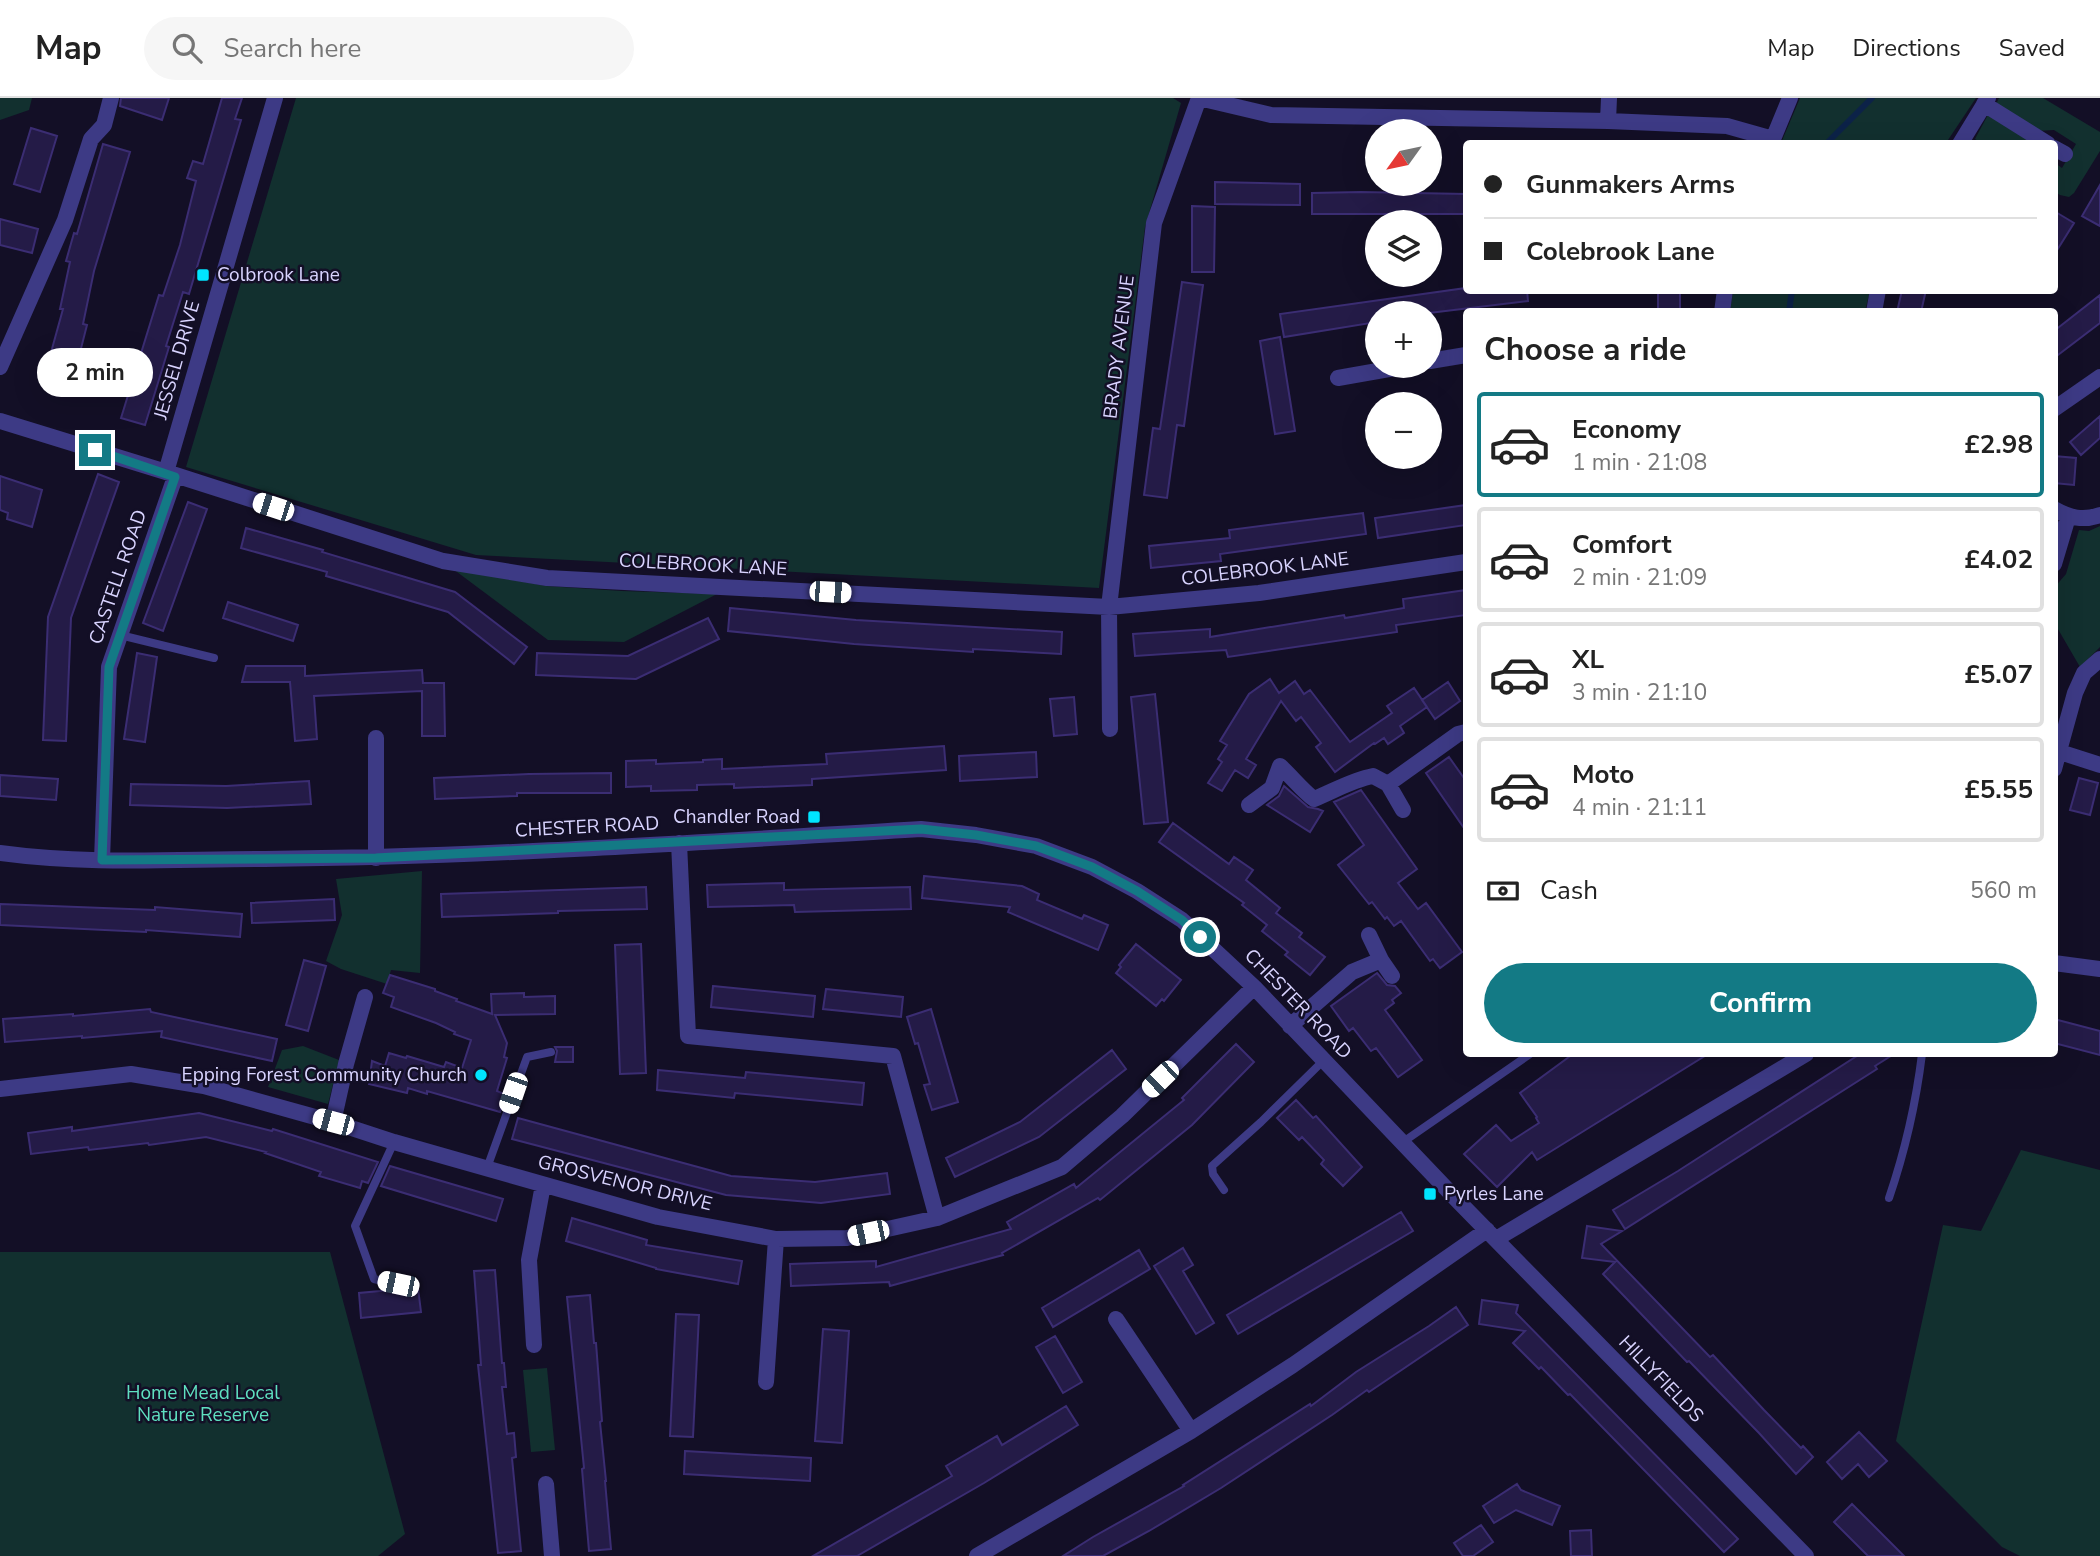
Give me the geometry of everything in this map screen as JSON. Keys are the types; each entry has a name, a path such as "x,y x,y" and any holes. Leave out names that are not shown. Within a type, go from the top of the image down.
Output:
{"street":[{"path":"0,367 65,219 91,139 104,125 110,98"},
{"name":"JESSEL DRIVE","path":"171,474 275,98"},
{"path":"1199,98 1271,115 1727,125 1769,140"},
{"name":"BRADY AVENUE","path":"1111,729 1109,607 1154,223 1199,98"},
{"path":"1608,121 1609,98"},
{"path":"1772,140 1790,98"},
{"path":"1962,140 1986,101 2042,140"},
{"path":"1442,359 1463,356"},
{"path":"1338,378 1365,373"},
{"path":"2058,406 2100,377"},
{"name":"COLEBROOK LANE","path":"0,421 443,561 547,579 1109,607 1259,593 1463,562"},
{"name":"CASTELL ROAD","path":"102,860 109,667 171,474"},
{"path":"2058,535 2061,513 2089,519 2100,515"},
{"path":"2058,758 2084,673 2100,659"},
{"path":"1388,784 1463,733"},
{"path":"376,738 376,858"},
{"path":"2060,752 2100,765"},
{"path":"1249,805 1272,788 1280,766 1314,799 1373,776 1388,784 1403,810"},
{"name":"CHESTER ROAD","path":"0,853 102,860 376,858 921,829 976,835 1036,846 1092,867 1137,891 1182,920 1254,987 1491,1235"},
{"path":"679,843 688,1036 893,1056 936,1218"},
{"path":"1369,934 1392,976"},
{"path":"1290,1026 1352,972 1381,960"},
{"path":"2058,964 2100,969"},
{"name":"GROSVENOR DRIVE","path":"0,1089 131,1074 204,1086 658,1217 776,1239 847,1238 936,1218 1062,1167 1122,1116 1254,987"},
{"path":"333,1122 365,998"},
{"path":"977,1556 1191,1431 1491,1235 1783,1059"},
{"path":"534,1345 529,1260 543,1185"},
{"name":"HILLYFIELDS","path":"1491,1235 1806,1556"},
{"path":"766,1382 776,1239"},
{"path":"1116,1319 1191,1431"},
{"path":"546,1483 552,1556"}],"lane":[{"path":"120,635 214,658"},
{"path":"487,1168 527,1058 551,1052"},
{"path":"1403,1142 1526,1057"},
{"path":"1889,1198 1914,1112 1922,1057"},
{"path":"1224,1190 1213,1174 1212,1166 1324,1060"},
{"path":"394,1142 355,1226 374,1279 398,1284"}],"green space":[{"path":"0,98 32,98 29,110 0,120"},
{"path":"296,98 1173,98 1181,103 1145,227 1099,588 476,555 186,467"},
{"path":"1800,98 1976,98 1948,140 1782,140"},
{"path":"1999,98 2043,98 2100,132 2100,151 2074,193 2069,197 2058,194 2058,165 2062,168 2076,144 2054,130 2037,131 1996,104"},
{"path":"1990,111 2030,140 1976,140"},
{"path":"1733,294 1869,294 1866,308 1731,308"},
{"path":"2100,526 2100,647 2080,667 2058,629 2058,583 2066,574 2079,530 2089,531"},
{"path":"453,569 546,586 717,594 624,642 548,640"},
{"path":"422,871 420,973 391,970 387,984 341,969 326,961 342,915 336,879"},
{"path":"303,1046 339,1060 328,1104 268,1087 282,1050"},
{"path":"2021,1150 2100,1170 2100,1556 2020,1556 2002,1547 1896,1441 1943,1225 1981,1231"},
{"name":"Home Mead Local Nature Reserve","path":"0,1252 330,1252 405,1534 378,1556 0,1556"},
{"path":"547,1368 555,1450 531,1452 523,1370"}],"building":[{"path":"121,98 169,98 162,120 120,106"},
{"path":"222,98 242,98 235,119 241,120 189,294 183,292 166,346 169,347 145,425 121,418 159,295 163,296 180,245 196,181 187,178 193,161 203,164"},
{"path":"31,128 57,136 40,192 14,184"},
{"path":"103,144 130,152 94,271 83,324 87,325 77,364 50,356 63,309 60,309 70,262 66,261 74,233 77,234"},
{"path":"1215,182 1300,184 1300,205 1215,204"},
{"path":"2100,185 2100,226 2082,216"},
{"path":"1365,192 1365,196 1463,194 1463,214 1442,214 1442,210 1365,210 1365,214 1312,214 1312,193"},
{"path":"1192,206 1215,207 1214,272 1192,272"},
{"path":"2058,213 2074,223 2058,249"},
{"path":"0,219 38,229 32,253 0,245"},
{"path":"1182,282 1203,285 1184,426 1177,425 1167,498 1144,495 1153,428 1160,429"},
{"path":"1463,288 1463,294 1527,294 1528,301 1442,311 1442,301 1373,301"},
{"path":"1658,294 1680,294 1680,308 1658,308"},
{"path":"1901,294 1925,294 1922,308 1898,308"},
{"path":"2100,295 2100,323 2058,355 2058,328"},
{"path":"1365,302 1365,324 1284,337 1280,314"},
{"path":"1280,337 1295,431 1275,434 1260,341"},
{"path":"2100,416 2100,438 2081,455 2070,442"},
{"path":"2058,456 2076,458 2074,485 2058,483"},
{"path":"98,474 119,482 71,618 66,741 43,740 48,617"},
{"path":"0,476 42,490 32,527 7,519 8,513 0,510"},
{"path":"188,502 207,509 163,631 143,623"},
{"path":"1463,505 1463,525 1378,538 1375,518"},
{"path":"1363,513 1366,534 1220,554 1221,561 1151,568 1149,546 1230,538 1229,530"},
{"path":"246,528 455,592 527,647 514,664 448,612 326,576 327,572 241,548"},
{"path":"1463,590 1463,615 1396,625 1397,632 1228,657 1226,650 1135,656 1133,634 1210,629 1210,637 1404,608 1403,599"},
{"path":"228,602 298,625 293,641 223,618"},
{"path":"730,608 856,620 1062,632 1061,654 973,649 973,652 854,644 728,631"},
{"path":"708,618 719,639 636,679 536,675 537,653 628,656"},
{"path":"137,653 157,657 145,742 124,739"},
{"path":"246,666 305,666 305,676 422,670 423,683 444,683 445,736 422,736 422,691 314,696 317,739 295,741 290,682 242,682"},
{"path":"1270,679 1279,693 1295,681 1304,694 1310,690 1350,742 1392,713 1387,706 1414,688 1427,707 1400,726 1404,733 1388,744 1384,738 1374,743 1335,772 1316,747 1321,743 1301,717 1296,721 1281,701 1246,759 1256,765 1248,778 1235,770 1222,791 1208,783 1222,762 1218,759 1227,745 1220,741 1249,694"},
{"path":"1448,682 1460,701 1435,719 1422,700"},
{"path":"1155,694 1168,822 1144,824 1131,697"},
{"path":"1074,697 1077,734 1054,736 1050,699"},
{"path":"944,746 946,770 812,779 812,785 734,788 734,784 697,785 697,790 651,791 651,786 626,787 626,761 656,760 656,764 722,759 722,769 827,764 826,754"},
{"path":"1036,752 1037,777 960,781 959,756"},
{"path":"1449,757 1463,777 1463,827 1426,773"},
{"path":"611,773 611,793 517,793 517,796 435,799 434,778"},
{"path":"0,775 58,779 56,800 0,796"},
{"path":"2079,778 2098,783 2090,815 2070,810"},
{"path":"309,781 311,804 227,808 130,805 131,784 226,786"},
{"path":"1284,786 1308,807 1323,811 1310,832 1267,805 1279,796"},
{"path":"1361,790 1417,869 1398,883 1418,909 1426,903 1462,952 1440,968 1433,959 1430,961 1401,921 1394,926 1372,902 1369,904 1338,865 1364,845 1334,802"},
{"path":"1173,823 1229,864 1234,857 1253,870 1246,880 1280,908 1276,913 1302,933 1299,937 1325,957 1310,975 1285,955 1288,952 1262,931 1267,925 1242,905 1244,903 1159,842"},
{"path":"924,876 1022,886 1039,894 1037,900 1082,919 1084,915 1108,925 1098,950 1008,912 1010,907 922,898"},
{"path":"784,883 784,890 910,887 911,909 795,912 794,905 708,907 707,885"},
{"path":"646,887 647,909 442,917 441,894"},
{"path":"334,899 335,920 252,923 251,903"},
{"path":"0,904 155,910 155,907 242,914 240,937 146,930 0,925"},
{"path":"641,944 646,1073 620,1074 615,945"},
{"path":"1136,944 1181,980 1164,1001 1162,999 1156,1006 1116,973"},
{"path":"304,960 326,966 308,1031 286,1025"},
{"path":"1377,973 1387,985 1395,986 1401,993 1385,1010 1422,1060 1398,1077 1376,1048 1371,1051 1353,1028 1349,1031 1331,1006"},
{"path":"390,975 435,989 457,999 456,1001 492,1014 491,994 555,996 555,1014 495,1015 507,1043 504,1057 507,1058 497,1091 506,1095 500,1112 427,1091 427,1094 408,1088 407,1093 369,1084 372,1061 385,1066 389,1053 444,1067 446,1062 462,1068 471,1040 436,1023 391,1007 394,997 383,993"},
{"path":"713,986 815,996 813,1017 711,1007"},
{"path":"826,989 903,997 901,1017 823,1009"},
{"path":"150,1009 151,1012 277,1039 272,1061 161,1037 162,1031 5,1042 3,1019"},
{"path":"931,1009 958,1102 932,1110 924,1085 930,1084 907,1017"},
{"path":"2058,1020 2100,1031 2100,1055 2058,1044"},
{"path":"1236,1044 1254,1062 1192,1125 1100,1200 1098,1198 1002,1253 1003,1255 890,1286 889,1282 791,1286 790,1264 876,1261 876,1267 1011,1229 1007,1222 1074,1184 1076,1188 1184,1100 1182,1098"},
{"path":"555,1047 573,1047 573,1062 555,1062"},
{"path":"1112,1050 1126,1069 1039,1137 955,1177 946,1158 1020,1122"},
{"path":"1569,1057 1703,1057 1537,1160 1532,1152 1497,1187 1464,1154 1496,1125 1511,1141 1539,1123 1520,1093"},
{"path":"1855,1057 1889,1057 1875,1066 1877,1069 1625,1229 1613,1210"},
{"path":"658,1070 745,1078 746,1072 864,1083 862,1105 735,1093 734,1098 657,1090"},
{"path":"1296,1100 1313,1118 1316,1116 1362,1167 1343,1186 1321,1164 1324,1160 1302,1137 1299,1140 1277,1118"},
{"path":"199,1113 272,1131 273,1129 378,1162 368,1183 362,1181 360,1188 319,1176 321,1172 266,1152 206,1137 149,1145 89,1150 88,1147 31,1154 28,1133 72,1127 72,1131"},
{"path":"518,1118 731,1176 815,1182 887,1173 890,1194 821,1203 726,1195 512,1139"},
{"path":"390,1166 503,1199 496,1221 381,1186"},
{"path":"1401,1212 1413,1231 1238,1334 1227,1315"},
{"path":"572,1218 647,1240 646,1245 742,1261 738,1284 656,1269 566,1241"},
{"path":"1587,1226 1622,1231 1601,1244 1710,1357 1713,1355 1801,1448 1803,1446 1813,1457 1796,1474 1603,1274 1615,1262 1582,1258"},
{"path":"1183,1248 1193,1265 1183,1271 1214,1323 1196,1334 1154,1266"},
{"path":"1139,1250 1150,1269 1053,1327 1042,1308"},
{"path":"495,1270 506,1387 502,1387 507,1434 514,1433 516,1457 512,1458 521,1551 498,1553 478,1365 481,1365 474,1271"},
{"path":"418,1288 421,1312 361,1318 359,1293"},
{"path":"590,1295 611,1549 589,1551 584,1468 567,1297"},
{"path":"1482,1300 1518,1305 1516,1313 1738,1539 1724,1552 1570,1394 1513,1343 1525,1331 1479,1324"},
{"path":"1456,1307 1468,1325 1221,1488 1103,1556 1063,1556 1184,1486 1310,1404 1311,1406 1356,1372"},
{"path":"676,1314 699,1315 693,1437 670,1436"},
{"path":"823,1329 849,1331 842,1443 815,1441"},
{"path":"1055,1336 1082,1382 1063,1393 1036,1347"},
{"path":"1066,1406 1078,1425 984,1483 857,1556 813,1556 952,1476 946,1466 997,1436 1002,1445"},
{"path":"1859,1432 1887,1461 1869,1477 1858,1464 1842,1479 1827,1462"},
{"path":"685,1451 811,1458 810,1481 684,1474"},
{"path":"1517,1484 1521,1490 1560,1506 1552,1525 1516,1510 1494,1523 1483,1506"},
{"path":"1852,1504 1904,1556 1868,1556 1834,1522"},
{"path":"1481,1525 1493,1542 1473,1556 1463,1556 1454,1543"},
{"path":"1591,1530 1592,1556 1571,1556 1570,1531"}],"waterway":[{"path":"1830,140 1872,98"},
{"path":"1790,308 1791,294"}],"place":[{"name":"Colbrook Lane","path":"203,275"},
{"name":"Chandler Road","path":"814,817"},
{"name":"Epping Forest Community Church","path":"481,1075"},
{"name":"Pyrles Lane","path":"1430,1194"}],"route":[{"path":"95,450 175,477 109,667 102,860 376,858 921,829 976,835 1036,846 1092,867 1137,891 1182,920 1200,937"}]}
